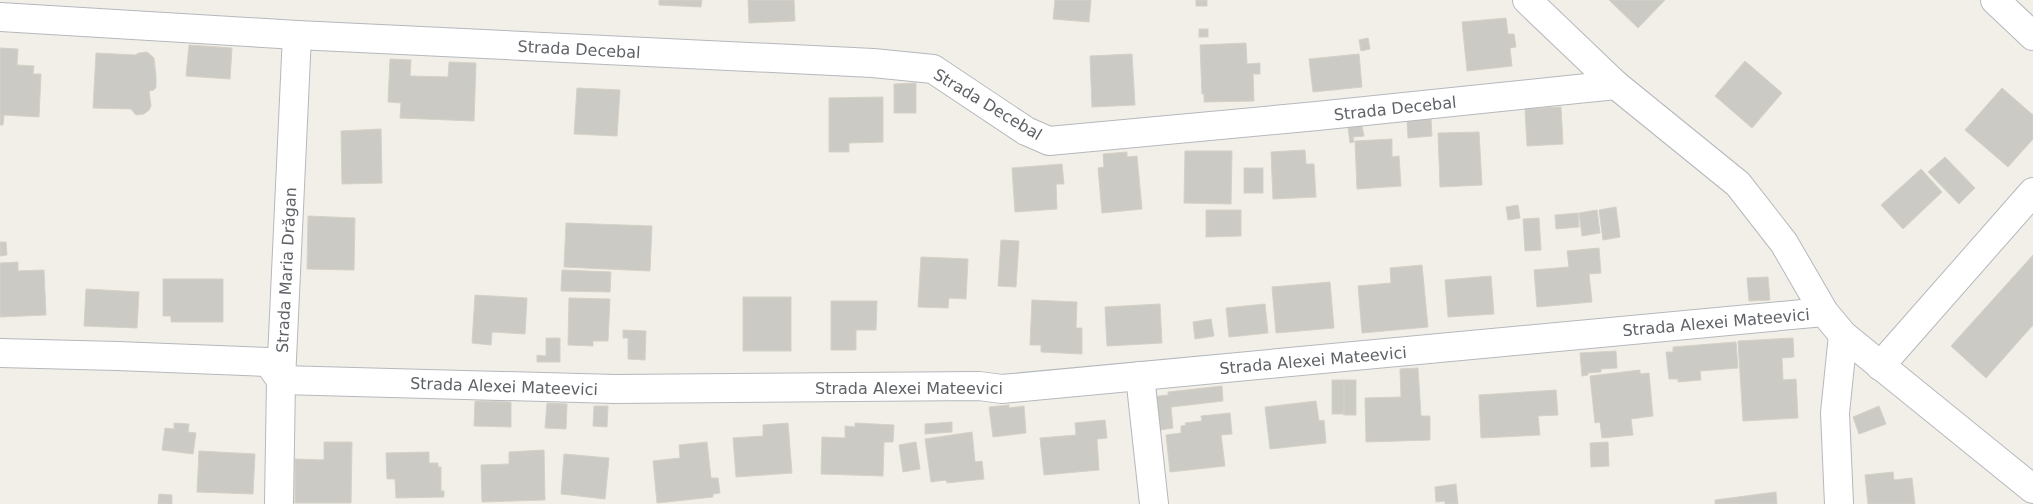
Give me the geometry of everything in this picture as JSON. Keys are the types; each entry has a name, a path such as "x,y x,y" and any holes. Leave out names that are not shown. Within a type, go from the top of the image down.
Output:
{"street":[{"path":"1527,0 1616,85 1738,184 1784,243 1824,312 1843,335 2033,489"},
{"path":"1995,0 2033,36"},
{"name":"Strada Decebal","path":"0,17 297,36 873,63 933,69 1026,131 1049,142 1616,85"},
{"name":"Strada Maria Drăgan","path":"279,504 281,380 297,36"},
{"path":"1880,366 2033,192"},
{"name":"Strada Alexei Mateevici","path":"281,380 615,389 979,386 1002,389 1824,312"},
{"path":"1839,504 1834,413 1843,335"},
{"path":"0,353 268,362 281,380"},
{"path":"1140,376 1154,504"}],"building":[{"path":"659,0 702,0 701,7 659,5"},
{"path":"748,0 794,0 795,21 749,23"},
{"path":"1055,0 1091,0 1089,22 1053,19"},
{"path":"1196,0 1207,0 1207,6 1196,6"},
{"path":"1609,0 1665,0 1638,28"},
{"path":"1506,18 1508,34 1514,34 1516,47 1510,48 1512,66 1467,71 1462,22"},
{"path":"1199,29 1208,29 1208,37 1199,37"},
{"path":"1368,38 1370,49 1361,51 1359,40"},
{"path":"1246,43 1247,64 1260,63 1260,74 1253,74 1254,101 1204,102 1200,45"},
{"path":"189,45 232,48 230,79 186,76"},
{"path":"0,48 18,49 17,65 34,66 33,74 41,74 39,117 4,115 3,125 0,125"},
{"path":"147,52 154,58 156,76 156,87 154,90 149,91 151,106 149,110 144,114 136,115 131,109 93,108 96,53 135,55"},
{"path":"1132,54 1135,105 1092,107 1090,56"},
{"path":"1359,54 1362,87 1313,92 1309,59"},
{"path":"390,59 411,60 410,76 448,77 449,62 476,63 474,121 400,118 401,103 388,102"},
{"path":"1745,61 1782,93 1752,128 1715,96"},
{"path":"916,83 916,113 894,113 894,84"},
{"path":"577,88 620,90 617,136 574,134"},
{"path":"2002,88 2033,115 2033,139 2008,167 1965,130"},
{"path":"883,97 883,142 849,143 849,152 829,152 829,98"},
{"path":"1561,107 1563,144 1527,146 1525,109"},
{"path":"1431,119 1432,136 1408,138 1407,121"},
{"path":"1362,126 1364,136 1353,137 1354,142 1350,143 1348,128"},
{"path":"381,129 382,183 342,184 341,131"},
{"path":"1479,132 1482,185 1440,187 1438,133"},
{"path":"1392,139 1392,157 1399,156 1401,186 1357,189 1355,141"},
{"path":"1305,150 1306,164 1314,164 1316,197 1273,199 1271,152"},
{"path":"1185,151 1232,151 1231,204 1184,203"},
{"path":"1127,152 1127,157 1137,156 1142,209 1102,213 1098,168 1104,167 1103,154"},
{"path":"1945,157 1975,188 1959,204 1928,172"},
{"path":"1062,164 1064,184 1056,184 1057,209 1015,212 1012,168"},
{"path":"1244,168 1263,168 1263,193 1244,193"},
{"path":"1921,169 1942,192 1903,229 1881,205"},
{"path":"1518,205 1520,218 1508,220 1506,207"},
{"path":"1616,207 1620,237 1603,240 1599,210"},
{"path":"1206,210 1241,210 1241,236 1206,237"},
{"path":"1597,210 1600,233 1582,236 1579,213"},
{"path":"1578,213 1579,227 1556,229 1555,215"},
{"path":"308,216 355,218 354,270 307,269"},
{"path":"1539,218 1541,250 1525,251 1523,219"},
{"path":"566,223 652,226 650,271 564,267"},
{"path":"1001,240 1019,241 1016,287 998,286"},
{"path":"0,242 6,242 7,255 0,256"},
{"path":"1599,248 1601,273 1589,274 1592,302 1537,307 1534,270 1569,267 1567,251"},
{"path":"2033,255 2033,325 1986,378 1951,346"},
{"path":"921,257 968,259 966,299 949,298 948,308 918,307"},
{"path":"18,262 18,271 44,270 46,315 0,317 0,263"},
{"path":"1422,265 1428,327 1362,333 1358,286 1391,283 1390,268"},
{"path":"562,270 611,272 610,292 561,291"},
{"path":"1491,276 1494,314 1448,317 1445,280"},
{"path":"1768,277 1770,300 1749,301 1747,278"},
{"path":"163,279 223,279 223,322 171,322 171,316 163,316"},
{"path":"1330,282 1334,328 1276,333 1272,287"},
{"path":"86,289 139,292 137,328 84,326"},
{"path":"475,295 527,298 525,334 492,332 491,345 472,343"},
{"path":"743,297 791,297 791,351 743,351"},
{"path":"569,298 610,299 608,341 593,341 593,346 568,345"},
{"path":"1032,300 1077,302 1076,328 1082,328 1082,354 1041,352 1041,345 1030,345"},
{"path":"831,301 877,301 876,330 856,330 856,350 831,350"},
{"path":"1160,304 1162,343 1107,346 1105,307"},
{"path":"1265,304 1268,333 1229,337 1226,308"},
{"path":"1211,319 1214,336 1195,339 1193,322"},
{"path":"623,330 646,331 645,360 628,359 628,338 623,338"},
{"path":"546,338 560,338 560,362 537,362 537,355 546,356"},
{"path":"1793,338 1794,357 1782,358 1783,380 1796,379 1798,418 1743,421 1738,341"},
{"path":"1736,342 1738,368 1700,371 1701,380 1678,382 1678,379 1669,379 1666,352 1673,352 1673,347"},
{"path":"1616,351 1617,368 1601,369 1601,372 1588,373 1588,375 1582,376 1580,353"},
{"path":"1418,368 1421,416 1430,416 1430,440 1366,442 1365,398 1401,397 1400,369"},
{"path":"1640,370 1640,374 1649,373 1653,416 1631,419 1633,435 1602,438 1600,422 1595,423 1590,376"},
{"path":"1332,380 1344,380 1344,414 1332,414"},
{"path":"1344,380 1356,380 1356,415 1344,415"},
{"path":"1222,386 1223,401 1171,407 1173,428 1153,431 1150,397 1168,395 1168,392"},
{"path":"1556,390 1558,415 1538,416 1540,435 1481,438 1479,395"},
{"path":"475,401 511,402 511,427 474,426"},
{"path":"1316,401 1319,421 1324,420 1326,443 1270,449 1265,407"},
{"path":"547,403 567,404 566,429 545,428"},
{"path":"1009,405 1009,408 1024,406 1026,433 993,437 989,407"},
{"path":"594,406 608,406 607,427 593,426"},
{"path":"1879,406 1886,424 1859,434 1853,417"},
{"path":"1230,413 1232,434 1221,435 1225,466 1170,472 1166,435 1181,433 1181,426 1186,425 1185,423 1202,421 1201,416"},
{"path":"1105,420 1107,438 1097,439 1099,470 1044,475 1040,438 1076,435 1075,423"},
{"path":"952,422 952,432 925,434 925,424"},
{"path":"174,423 189,424 188,432 196,433 193,454 162,450 165,428 174,429"},
{"path":"788,423 792,473 736,477 733,438 763,436 763,425"},
{"path":"855,423 894,425 893,442 884,442 883,476 821,474 822,437 845,438 845,426 855,427"},
{"path":"972,432 975,462 982,461 984,479 947,483 946,480 931,482 925,439"},
{"path":"324,442 352,442 351,503 295,503 295,459 324,460"},
{"path":"707,442 711,478 718,478 720,493 713,494 713,497 657,503 653,461 680,458 679,445"},
{"path":"916,442 920,469 903,472 899,445"},
{"path":"1608,442 1609,466 1591,467 1590,443"},
{"path":"544,450 545,500 482,502 481,465 509,464 509,452"},
{"path":"199,451 255,454 253,494 197,492"},
{"path":"429,452 429,463 438,463 438,467 441,467 441,491 444,491 444,497 396,498 395,479 387,479 386,453"},
{"path":"564,454 609,458 605,499 561,494"},
{"path":"1893,472 1894,480 1912,478 1915,504 1868,504 1865,475"},
{"path":"1456,484 1458,504 1445,504 1445,501 1436,502 1435,487"},
{"path":"1776,492 1777,504 1715,504 1715,500"},
{"path":"159,494 172,495 172,504 158,504"}]}
